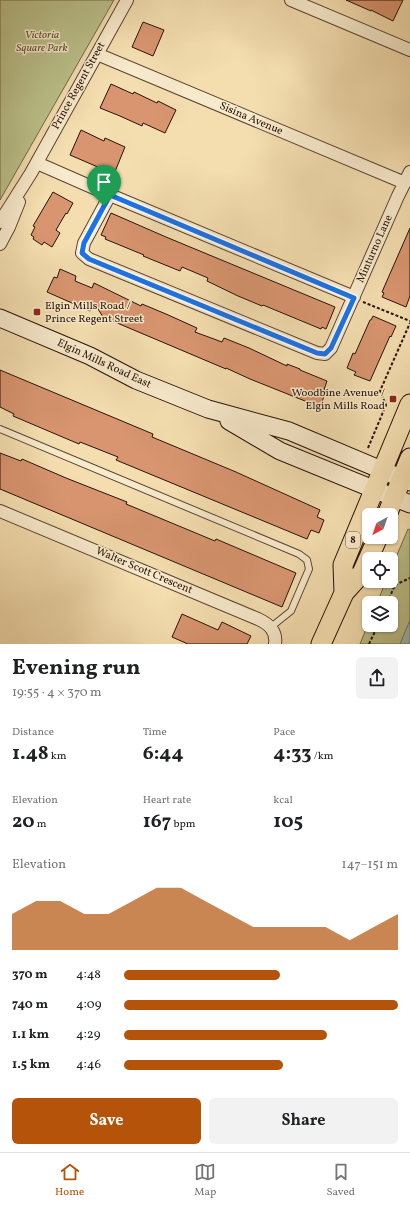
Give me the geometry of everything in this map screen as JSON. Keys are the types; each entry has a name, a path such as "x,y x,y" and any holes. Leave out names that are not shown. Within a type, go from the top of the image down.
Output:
{"main road":[{"name":"Elgin Mills Road East","path":"0,318 90,356 136,380 208,409 289,431 406,480"},
{"name":"8","path":"344,593 343,566 410,404"},
{"name":"Elgin Mills Road East","path":"208,409 280,451 402,501"},
{"path":"394,508 402,501 410,458"},
{"path":"321,644 344,593 362,574 375,544"}],"street":[{"name":"Prince Regent Street","path":"0,222 34,168 127,0"},
{"path":"291,0 410,50"},
{"name":"Sisina Avenue","path":"97,54 407,178"},
{"name":"Prince Regent Street","path":"0,244 9,227 34,168"},
{"path":"34,168 110,195 354,298"},
{"name":"Minturno Lane","path":"110,195 84,243 82,253 89,259 317,353 325,354 331,348 407,178"},
{"name":"Walter Scott Crescent","path":"0,511 258,619 271,627"},
{"path":"271,627 275,637 275,644"}],"lane":[{"path":"0,429 299,554 307,560 309,569 291,611 271,627"}],"path":[{"path":"354,298 410,322 380,391 386,405 368,448"},
{"path":"398,584 410,578"},
{"path":"369,644 375,632"}],"green space":[{"name":"Victoria Square Park","path":"0,0 114,0 0,200"},
{"path":"408,529 410,530 410,644 360,644 365,632 398,632 398,596 380,596 383,588 398,588 398,553"}],"shaded area":[{"path":"410,620 410,644 400,644"}],"building":[{"path":"346,0 403,0 393,21"},
{"path":"143,22 164,30 153,56 132,47"},
{"path":"111,84 133,94 134,92 157,103 158,101 176,110 165,133 143,123 142,126 100,108"},
{"path":"81,130 104,141 105,138 125,147 114,174 70,155"},
{"path":"53,192 73,203 56,230 60,233 52,247 44,242 42,245 33,239 34,237 31,235 35,227 33,226"},
{"path":"111,213 335,307 326,329 322,327 321,329 238,296 207,281 208,278 182,267 180,271 105,239 106,237 101,235"},
{"path":"410,228 410,296 406,307 382,297 384,293 382,292"},
{"path":"60,269 76,276 75,281 92,288 94,283 141,306 142,304 197,328 195,332 222,342 224,338 287,366 287,364 327,381 324,390 326,391 320,407 103,317 95,304 90,311 47,292 54,277 57,278"},
{"path":"373,316 396,326 370,381 354,375 356,372 347,368 353,353 355,354"},
{"path":"0,370 153,434 152,437 236,472 320,510 317,517 324,520 319,533 311,530 307,539 116,460 118,457 80,442 79,444 13,416 14,414 0,407"},
{"path":"0,453 21,461 22,459 127,502 126,504 215,541 216,539 296,573 282,607 0,489"},
{"path":"182,614 218,630 222,622 251,636 247,644 188,644 172,637"}],"place":[{"name":"Elgin Mills Road / Prince Regent Street","path":"37,312"},
{"name":"Woodbine Avenue / Elgin Mills Road","path":"393,399"}],"route":[{"path":"110,195 354,298 331,348 325,354 317,353 89,259 82,253 84,243 104,206 110,195"}]}
